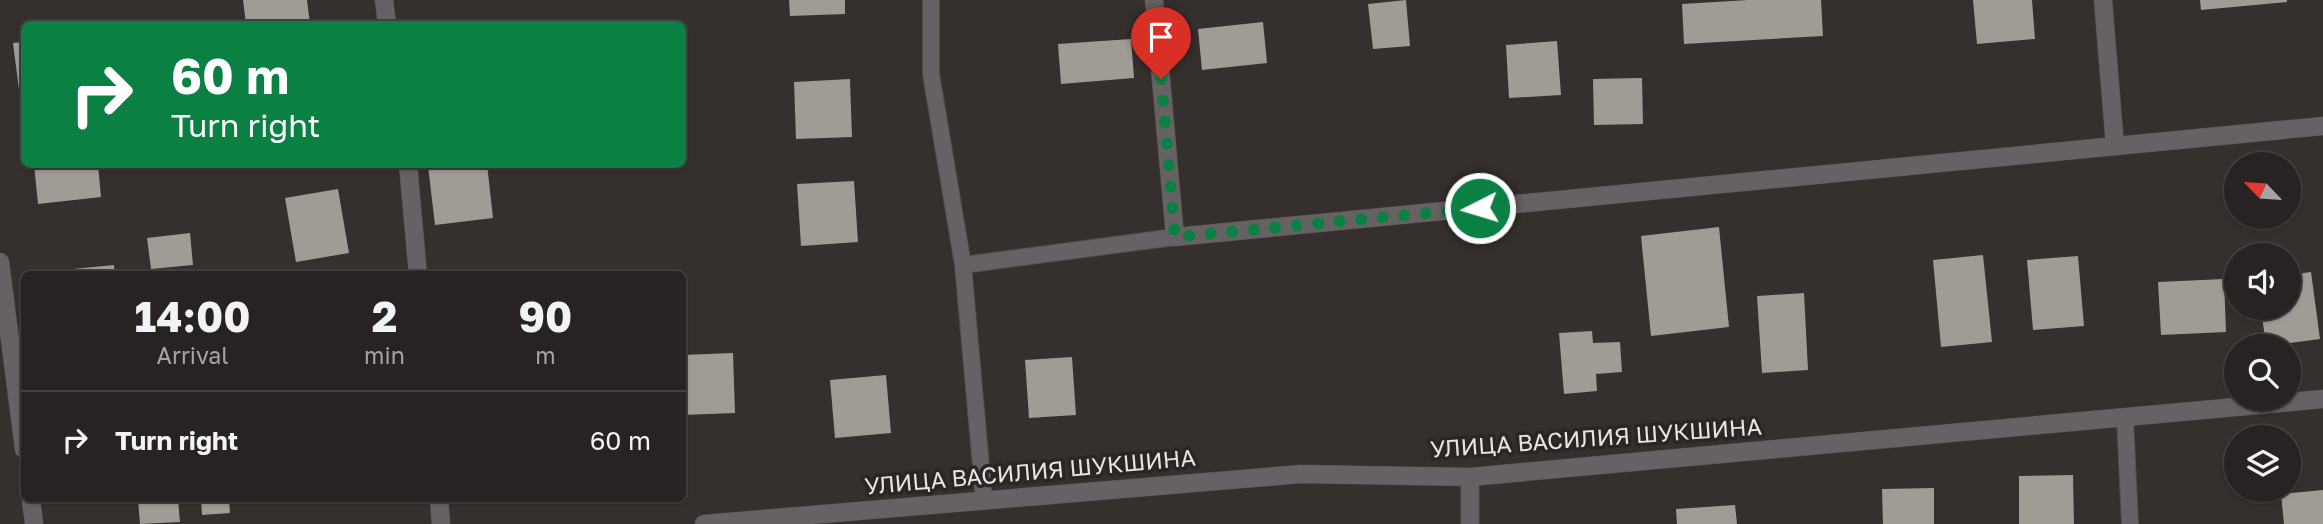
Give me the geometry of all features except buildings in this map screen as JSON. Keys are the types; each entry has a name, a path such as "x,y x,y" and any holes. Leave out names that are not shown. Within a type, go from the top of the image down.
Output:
{"street":[{"path":"384,0 387,21"},
{"path":"1154,0 1175,237 2323,126"},
{"path":"2103,0 2115,146"},
{"path":"408,168 418,271"},
{"path":"0,262 21,426"},
{"name":"УЛИЦА ВАСИЛИЯ ШУКШИНА","path":"704,524 1301,474 1470,477 2323,399"},
{"path":"1470,477 1470,524"},
{"path":"31,502 34,524"},
{"path":"439,502 441,524"}],"lane":[{"path":"931,0 931,74 963,265 984,500"},
{"path":"963,265 1175,237"},
{"path":"2125,418 2130,524"}],"route":[{"path":"1161,79 1175,237 1480,208"}]}
